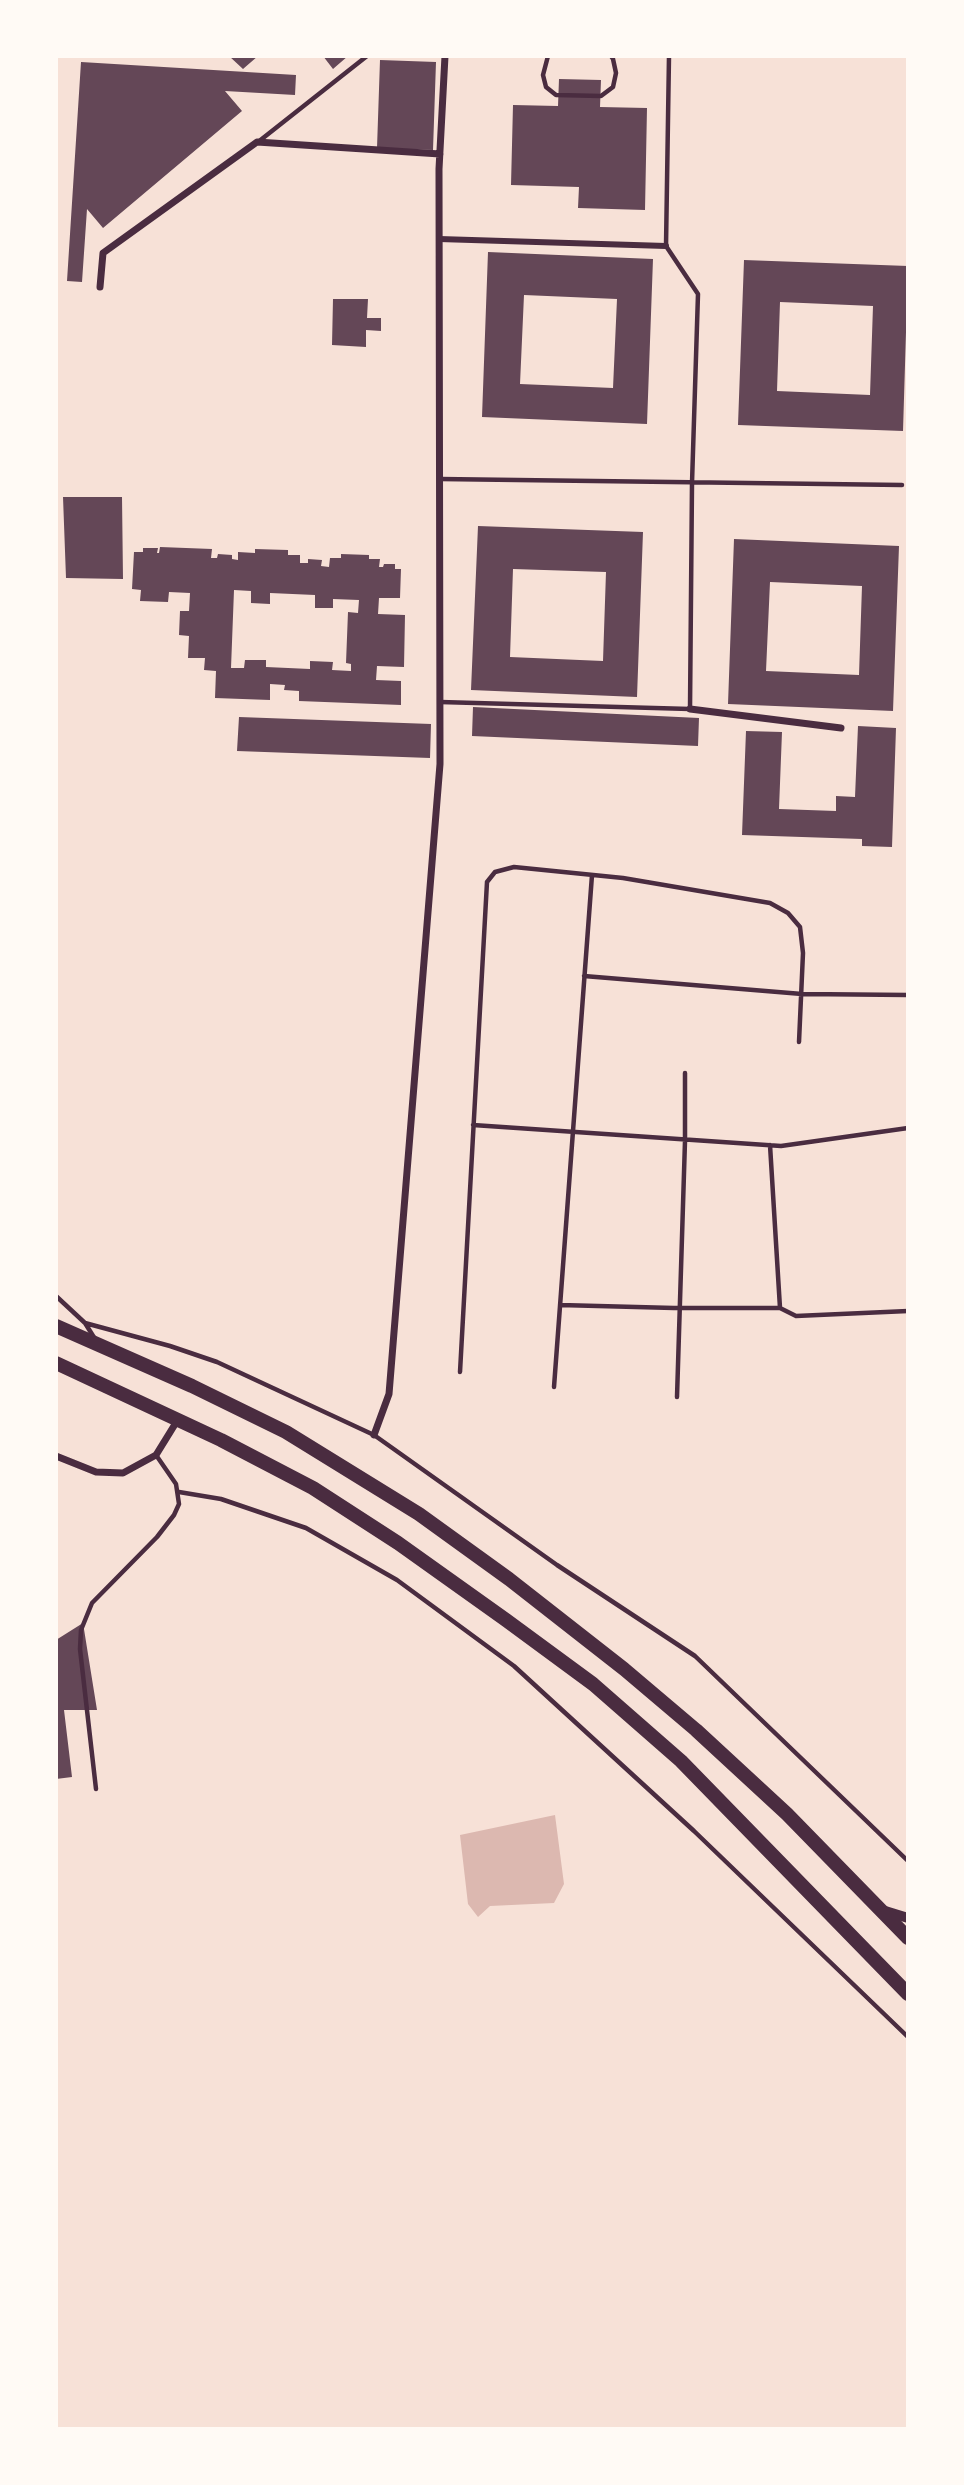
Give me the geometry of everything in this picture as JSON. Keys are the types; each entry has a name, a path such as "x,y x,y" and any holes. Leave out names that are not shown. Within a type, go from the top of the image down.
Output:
{"highway":[{"path":"56,1326 98,1343 286,1432 430,1522 551,1612 696,1730 787,1814 908,1938"},
{"path":"56,1363 313,1488 398,1543 593,1684 681,1761 908,1994"}],"street":[{"path":"374,1435 389,1394 440,764 439,239 444,56"},
{"path":"100,287 103,253 257,142 440,154"},
{"path":"439,239 666,246"},
{"path":"690,709 841,728"},
{"path":"56,1456 96,1472 123,1473 156,1455 177,1421"},
{"path":"878,1909 908,1918"}],"lane":[{"path":"257,142 367,56"},
{"path":"548,56 543,75 546,87 556,95 601,96 613,87 616,73 611,56"},
{"path":"440,702 690,709 692,483 698,294 666,246 669,56"},
{"path":"439,479 902,485"},
{"path":"460,1372 487,882 495,872 514,867 592,875 770,903 788,913 800,927 803,953 799,1042"},
{"path":"554,1387 592,875"},
{"path":"584,976 802,995 908,995"},
{"path":"677,1396 685,1073"},
{"path":"473,1125 781,1146 908,1128"},
{"path":"770,1145 780,1308"},
{"path":"56,1296 85,1323 98,1343"},
{"path":"560,1305 780,1308 796,1316 908,1311"},
{"path":"85,1323 217,1362 374,1435 557,1565 695,1656 908,1861"},
{"path":"96,1788 80,1648 81,1630 92,1603 174,1516 179,1504 179,1492 176,1483 156,1455"},
{"path":"179,1492 222,1499 306,1528 397,1580 514,1666 694,1831 908,2037"}],"shaded area":[{"path":"555,1815 564,1884 554,1903 490,1906 478,1917 468,1904 460,1835"}],"building":[{"path":"229,56 258,56 243,69"},
{"path":"323,56 348,56 333,69"},
{"path":"380,60 436,62 433,150 377,148"},
{"path":"81,62 296,75 295,95 225,91 242,111 103,228 87,209 82,282 67,281"},
{"path":"559,79 601,80 600,107 647,108 645,210 578,208 579,187 511,185 513,105 558,106"},
{"path":"488,252 653,259 647,424 482,417","holes":["524,295 617,299 613,388 520,384"]},
{"path":"744,260 908,266 903,431 738,425","holes":["780,302 873,306 870,395 777,391"]},
{"path":"333,299 368,299 367,318 381,318 381,331 366,330 366,347 332,345"},
{"path":"63,497 122,497 123,579 66,578"},
{"path":"478,526 643,532 637,697 471,690","holes":["513,569 606,572 603,661 510,657"]},
{"path":"734,539 899,546 893,711 728,704","holes":["770,582 862,586 859,675 766,671"]},
{"path":"160,547 212,549 211,558 217,558 218,554 232,555 232,559 238,560 238,552 255,553 255,549 288,550 288,555 300,555 300,563 308,563 308,559 322,560 321,566 329,567 330,558 341,558 341,554 369,555 369,559 380,559 379,567 395,564 395,569 401,569 400,598 379,598 378,614 405,615 404,667 377,666 376,680 401,681 401,705 299,701 299,691 284,690 285,685 270,684 270,700 215,698 216,671 204,670 205,658 188,658 189,636 179,635 180,611 189,611 190,593 169,592 168,602 140,601 141,590 132,589 134,552 143,552 143,548 158,548 159,553","holes":["234,590 251,591 251,603 270,604 270,593 315,595 315,608 333,608 333,599 359,600 358,613 348,612 346,663 351,664 351,671 332,670 333,662 310,661 310,669 266,667 266,660 245,660 244,668 231,668"]},
{"path":"473,707 699,718 698,746 472,736"},
{"path":"239,717 431,724 430,758 237,751"},
{"path":"858,726 896,728 892,847 862,846 862,839 742,835 746,731 782,732 779,809 836,811 836,796 855,797"},
{"path":"83,1623 97,1710 64,1710 72,1777 56,1779 56,1640"}]}
